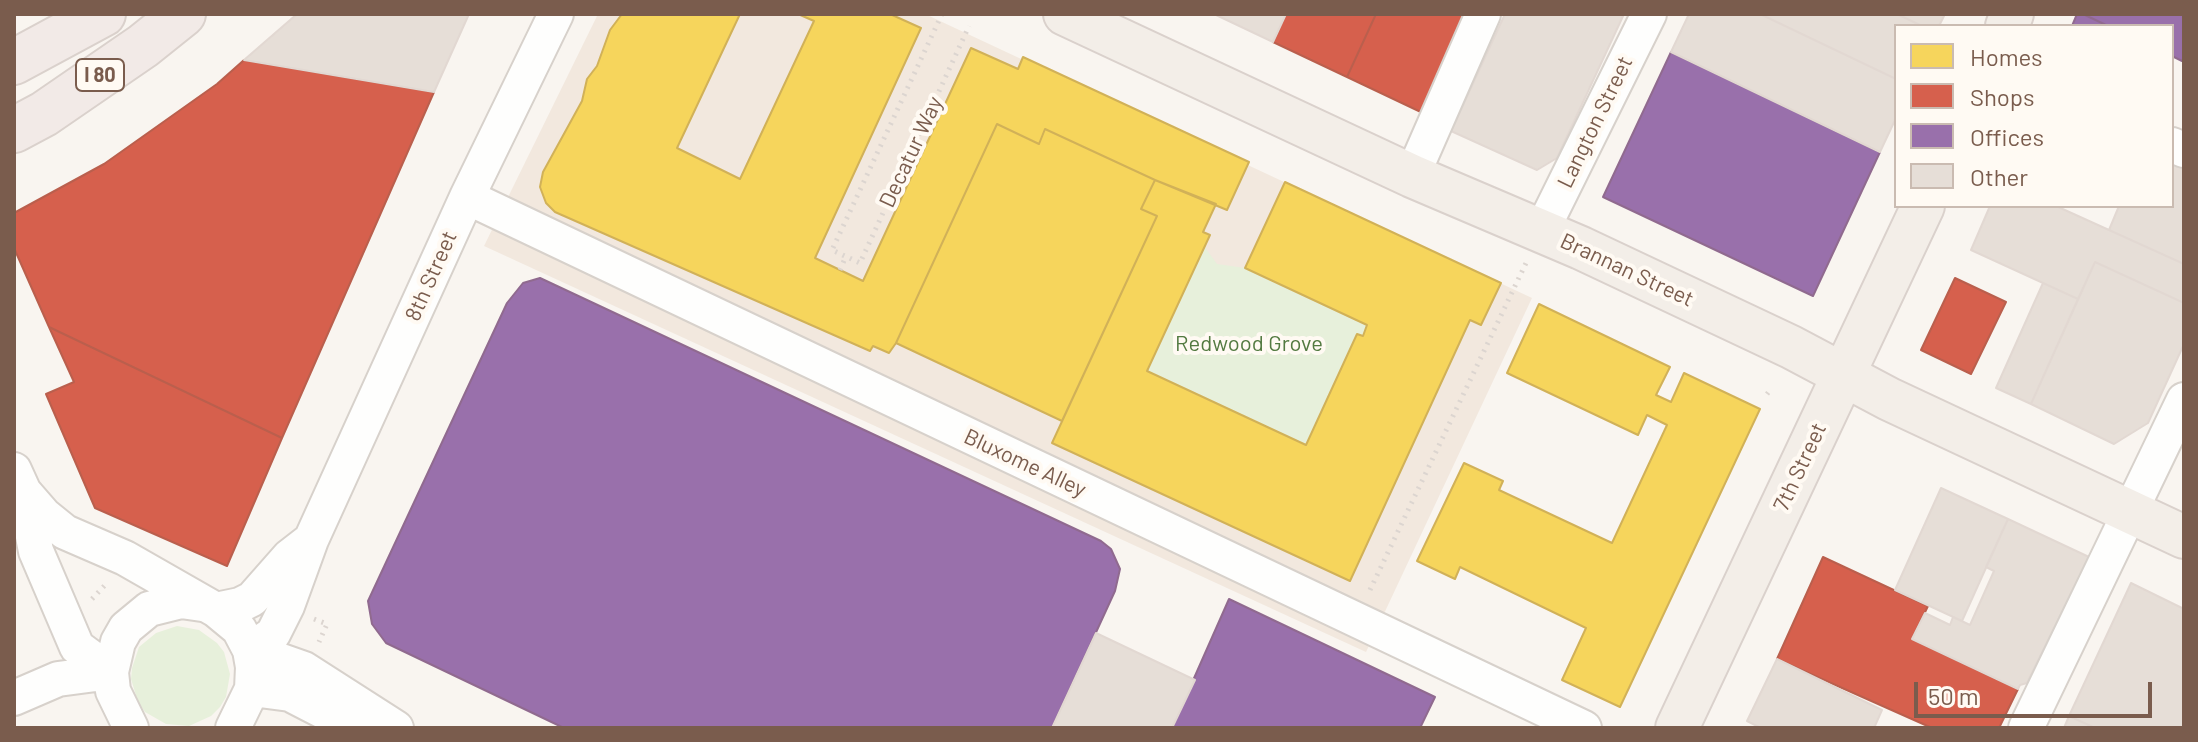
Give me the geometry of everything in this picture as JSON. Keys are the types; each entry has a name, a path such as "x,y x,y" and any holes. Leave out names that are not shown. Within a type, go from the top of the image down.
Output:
{"highway":[{"path":"14,62 103,14"},
{"name":"I 80","path":"14,130 68,97 183,14"}],"main road":[{"name":"Brannan Street","path":"1065,14 1412,176 1542,230 1791,347 1889,399 2184,537"},
{"name":"7th Street","path":"1677,728 1922,208"}],"street":[{"name":"8th Street","path":"250,650 273,634 287,606 311,540 467,197 556,14"},
{"path":"1412,176 1483,14"},
{"name":"Langton Street","path":"1542,230 1649,14"},
{"name":"Bluxome Alley","path":"467,197 1584,728"},
{"path":"2026,728 2184,400"},
{"path":"19,481 44,515 65,532 125,558 209,607 239,629 250,650 252,689 245,707 232,726"},
{"path":"19,481 36,551 76,610 77,647 111,672 113,691 133,726"},
{"name":"8th Street","path":"111,672 118,642 137,617 164,604 181,601 209,607 240,605 252,599 289,557 311,540"},
{"path":"287,606 292,645 396,728"},
{"path":"58,679 76,610"},
{"path":"250,650 310,659"},
{"path":"14,698 58,679 111,672"},
{"path":"252,689 290,694 356,728"}],"path":[{"name":"Decatur Way","path":"942,14 832,250 860,263 969,26"},
{"path":"1355,620 1542,230"},
{"path":"840,270 846,256"},
{"path":"76,610 117,574"},
{"path":"310,659 327,624"}],"shaded area":[{"path":"598,14 925,14 1532,298 1366,652 484,246"}],"green space":[{"name":"Redwood Grove","path":"1204,246 1217,264 1245,268 1367,325 1363,336 1356,334 1306,445 1147,371"},
{"path":"177,626 199,630 217,643 224,652 230,674 226,697 220,707 211,716 189,726 166,724 145,712 138,702 131,679 139,647 156,633"}],"building: Homes":[{"path":"622,14 740,14 677,148 740,179 814,21 798,14 890,14 921,28 815,258 863,281 971,48 1018,69 1023,57 1249,162 1227,210 1045,129 1039,144 997,124 896,343 889,353 873,346 870,351 555,212 546,203 540,187 543,172 582,101 587,79 597,66 610,30"},
{"path":"997,124 1039,144 1045,129 1155,180 1141,209 1157,216 1062,421 896,343"},
{"path":"1155,180 1216,204 1203,232 1210,235 1147,371 1306,445 1357,334 1363,336 1367,325 1245,268 1285,182 1501,283 1481,325 1470,320 1350,581 1052,443 1157,216 1141,209"},
{"path":"1539,304 1670,367 1656,395 1671,402 1684,373 1760,409 1620,707 1562,680 1586,628 1460,567 1455,579 1417,561 1464,463 1503,481 1499,490 1612,543 1667,425 1647,415 1638,435 1507,373"}],"building: Shops":[{"path":"1286,14 1376,14 1347,77 1273,42"},
{"path":"1376,14 1471,14 1425,114 1347,77"},
{"path":"244,60 434,92 282,438 49,327 14,248 14,213 104,164 217,84"},
{"path":"1955,278 2006,302 1971,374 1921,350"},
{"path":"49,327 282,438 227,566 95,508 46,394 74,382"},
{"path":"1823,557 1928,606 1912,639 2018,689 1999,728 1932,728 1777,659"}],"building: Offices":[{"path":"2077,14 2083,14 2104,24 2073,24"},
{"path":"2083,14 2184,14 2184,57 2182,61 2174,57 2174,24 2104,24"},
{"path":"1671,52 1880,152 1813,296 1603,197"},
{"path":"540,278 1101,541 1111,549 1120,569 1115,591 1052,728 564,728 386,643 372,624 368,601 507,303 523,283"},
{"path":"1229,599 1435,697 1420,728 1172,728"}],"building: Other":[{"path":"297,14 469,14 434,92 244,60"},
{"path":"1214,14 1286,14 1273,42"},
{"path":"1505,14 1624,14 1557,158 1537,170 1451,131"},
{"path":"1689,14 1760,14 1894,78 1894,122 1880,152 1671,52"},
{"path":"1760,14 1897,14 1918,24 1894,24 1894,78"},
{"path":"1897,14 1945,14 1940,24 1918,24"},
{"path":"2174,164 2184,168 2184,264 2109,230 2118,208 2174,208"},
{"path":"1989,208 2060,208 2184,264 2184,303 2095,262 2078,299 1971,250"},
{"path":"2095,262 2184,303 2184,344 2148,423 2114,444 2031,404"},
{"path":"2043,283 2078,299 2031,404 1996,388"},
{"path":"1941,488 2008,519 1962,621 1895,590"},
{"path":"2008,519 2089,557 2027,683 2018,689 1912,639 1925,613 1950,625 1953,617 1970,625 1994,571 1986,567"},
{"path":"2131,583 2184,609 2184,728 2095,728 2069,716"},
{"path":"1096,633 1195,680 1172,728 1052,728"},
{"path":"1777,659 1882,710 1874,728 1761,728 1747,721"},
{"path":"2069,716 2095,728 2064,728"}]}
